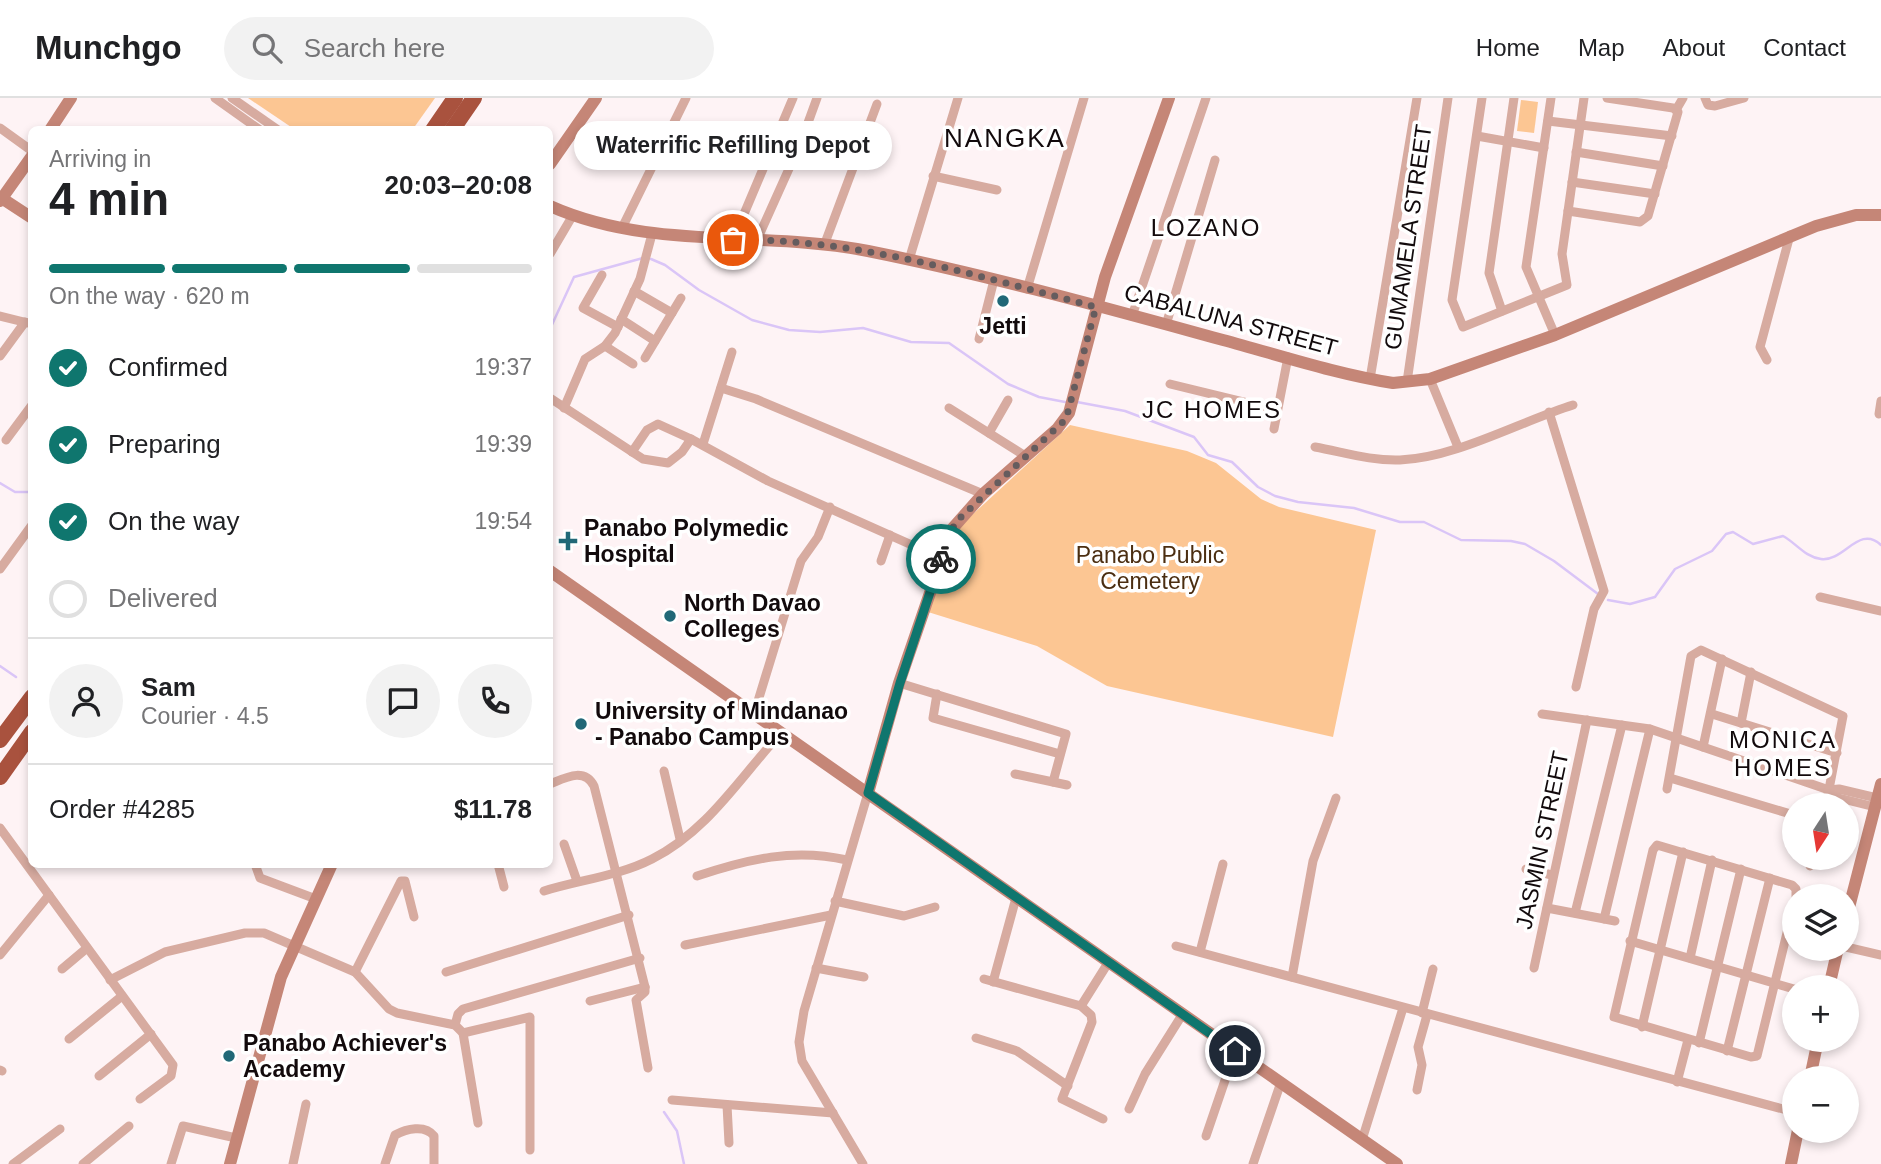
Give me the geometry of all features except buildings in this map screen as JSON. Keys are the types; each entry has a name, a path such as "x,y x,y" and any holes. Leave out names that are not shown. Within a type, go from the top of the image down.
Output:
{"highway":[{"path":"435,126 455,98"},
{"path":"455,126 474,98"},
{"path":"0,741 28,702"},
{"path":"0,777 28,738"}],"street":[{"path":"53,126 71,98"},
{"path":"215,98 254,126"},
{"path":"232,98 272,126"},
{"path":"553,160 596,98"},
{"path":"622,228 686,98"},
{"path":"733,240 793,98"},
{"path":"757,240 801,142 817,98"},
{"path":"909,260 958,98"},
{"path":"1027,289 1084,98"},
{"path":"863,1164 807,1070 800,1052 801,1022 835,901 900,683 956,523 983,494 1062,424 1069,413 1096,307 1170,98"},
{"path":"1132,316 1206,98"},
{"path":"1370,379 1417,98"},
{"name":"GUMAMELA STREET","path":"1406,382 1448,98"},
{"path":"1482,98 1452,300 1460,324 1465,326 1565,286 1561,262 1584,98"},
{"path":"1502,311 1489,273 1514,98"},
{"path":"1551,98 1526,267 1555,335"},
{"path":"1607,98 1675,109"},
{"path":"1568,211 1640,222 1648,216 1672,136 1675,109 1683,98"},
{"path":"1705,98 1708,105 1715,106 1744,98"},
{"path":"825,243 877,104"},
{"path":"1548,121 1672,136"},
{"path":"0,128 28,147"},
{"path":"1477,136 1544,148"},
{"path":"1576,152 1663,166"},
{"path":"1166,324 1215,160"},
{"path":"28,162 1,199 28,216"},
{"path":"933,176 998,190"},
{"path":"1572,181 1655,194"},
{"name":"CABALUNA STREET","path":"553,207 573,215 652,234 825,243 909,260 1166,324 1370,379 1406,382 1430,379 1555,335 1836,219 1881,215"},
{"path":"553,249 573,215"},
{"path":"564,408 585,359 606,346 620,323 634,291 652,234"},
{"path":"1767,360 1760,347 1790,236"},
{"path":"602,275 583,308 655,341"},
{"path":"979,339 994,280"},
{"path":"634,291 672,313"},
{"path":"645,358 681,298"},
{"path":"0,316 28,323 0,356"},
{"path":"606,346 633,364"},
{"path":"703,444 732,352"},
{"path":"1274,429 1287,357"},
{"path":"1430,379 1458,447"},
{"path":"1171,384 1277,410"},
{"path":"721,388 756,399 983,494"},
{"path":"553,400 649,461 668,463 682,452 691,439"},
{"path":"989,433 1008,400"},
{"path":"1879,414 1881,401"},
{"path":"1315,447 1397,460 1424,457 1573,405"},
{"path":"949,408 1027,457"},
{"path":"6,440 28,410"},
{"path":"1549,412 1603,584 1602,598 1594,609 1576,687"},
{"path":"632,452 647,430 658,424 703,444 768,481 942,558"},
{"path":"754,714 801,561 818,537 830,507"},
{"path":"0,569 28,530"},
{"path":"881,561 890,535"},
{"path":"553,573 1280,1085 1397,1164"},
{"path":"1820,597 1881,611"},
{"path":"1667,789 1691,656 1697,650 1839,712 1845,719 1828,793"},
{"path":"1703,747 1722,659"},
{"path":"1741,723 1751,672"},
{"path":"900,683 1066,734 1053,782"},
{"path":"937,694 933,718 1060,754"},
{"path":"1542,714 1650,729 1829,790 1839,798 1879,795 1855,884"},
{"path":"1712,714 1838,753"},
{"name":"JASMIN STREET","path":"1534,968 1587,720"},
{"path":"1574,913 1622,725"},
{"path":"1604,919 1650,729"},
{"path":"544,891 617,872 652,859 722,806 737,782 781,733"},
{"path":"0,741 16,754"},
{"path":"664,771 680,839"},
{"path":"1015,774 1067,785"},
{"path":"553,782 578,775 591,780 640,958 645,992 636,1000 648,1068"},
{"path":"1670,778 1782,811"},
{"path":"1292,977 1313,861 1336,797"},
{"path":"0,828 28,866"},
{"path":"564,844 577,881"},
{"path":"1782,957 1759,1052 1751,1057 1616,1019 1613,1014 1653,850 1661,845 1787,884"},
{"path":"1642,1027 1683,852"},
{"path":"697,876 741,861 789,853 848,860"},
{"path":"1690,958 1712,860"},
{"path":"1200,952 1223,864"},
{"path":"29,868 173,1065 174,1071 140,1099"},
{"path":"256,868 260,878 316,899"},
{"path":"230,1164 268,1014 295,945 330,868"},
{"path":"499,868 504,887"},
{"path":"1526,869 1552,875"},
{"path":"1699,1043 1741,869"},
{"path":"1727,1051 1770,878"},
{"path":"355,971 401,881 405,881 407,886 414,917"},
{"path":"0,955 49,895"},
{"path":"1016,898 988,980 1081,1006 1091,1015 1092,1022 1062,1096 1064,1101 1103,1119"},
{"path":"835,901 904,916 936,907"},
{"path":"1548,908 1615,921"},
{"path":"446,972 629,915"},
{"path":"685,945 831,915"},
{"path":"110,981 165,952 245,933 274,935 355,971 390,1009 405,1015 455,1025 463,1033 478,1123"},
{"path":"1630,942 1782,985"},
{"path":"1176,946 1782,1109"},
{"path":"62,969 87,948"},
{"path":"1859,950 1881,955"},
{"path":"455,1025 463,1009 640,958"},
{"path":"1081,1006 1108,963"},
{"path":"816,968 864,977"},
{"path":"1416,1090 1422,1069 1418,1047 1433,969"},
{"path":"590,1001 645,986"},
{"path":"69,1039 122,996"},
{"path":"1362,1140 1403,1008"},
{"path":"1129,1109 1145,1074 1182,1015"},
{"path":"463,1033 530,1017 530,1150"},
{"path":"99,1076 151,1034"},
{"path":"976,1038 1017,1051 1068,1086"},
{"path":"1677,1082 1688,1040"},
{"path":"1206,1136 1235,1051"},
{"path":"1252,1164 1280,1085"},
{"path":"672,1100 833,1113"},
{"path":"293,1164 306,1104"},
{"path":"727,1105 729,1143"},
{"path":"83,1164 129,1126"},
{"path":"171,1164 183,1126 236,1138"},
{"path":"13,1164 60,1129"},
{"path":"386,1164 395,1135 409,1129 423,1129 434,1136 434,1164"},
{"path":"1791,1164 1795,1143"}],"green space":[{"path":"248,98 435,98 415,126 290,126"},
{"path":"1521,100 1538,102 1534,133 1517,131"},
{"name":"Panabo Public Cemetery","path":"1070,425 1187,451 1216,463 1261,499 1279,507 1376,530 1333,737 1107,686 1037,646 928,612 960,526"}],"waterway":[{"path":"553,322 574,277 643,258"},
{"path":"651,259 665,265 699,290 752,320 789,330 820,332 863,328 911,342 949,343 1008,384 1039,397 1065,402"},
{"path":"1077,402 1125,411 1194,437 1208,455 1232,462 1258,487 1275,496 1298,502 1354,508 1400,522 1424,522 1461,540 1511,541 1525,544 1554,561 1598,594"},
{"path":"0,483 15,492 28,492"},
{"path":"1608,600 1630,604 1655,597 1675,569 1712,551 1726,534 1733,532 1753,544 1783,536 1805,553 1821,559 1837,555 1858,541 1866,539 1881,545"},
{"path":"0,666 16,677"},
{"path":"664,1112 677,1131 684,1164"}],"way so far":[{"path":"733,240 771,239 825,243 994,280 1096,307 1066,419 960,518 952,529 941,559"}],"place":[{"name":"Waterrific Refilling Depot","path":"733,240"},
{"name":"Jetti","path":"1003,301"},
{"name":"Panabo Polymedic Hospital","path":"568,541"},
{"name":"North Davao Colleges","path":"670,616"},
{"name":"University of Mindanao - Panabo Campus","path":"581,724"},
{"name":"Panabo Achiever's Academy","path":"229,1056"}],"district":[{"name":"NANGKA","path":"1005,138"},
{"name":"LOZANO","path":"1206,228"},
{"name":"JC HOMES","path":"1212,410"},
{"name":"MONICA HOMES","path":"1783,754"}],"route":[{"path":"941,559 900,683 868,793 1235,1051"}]}
